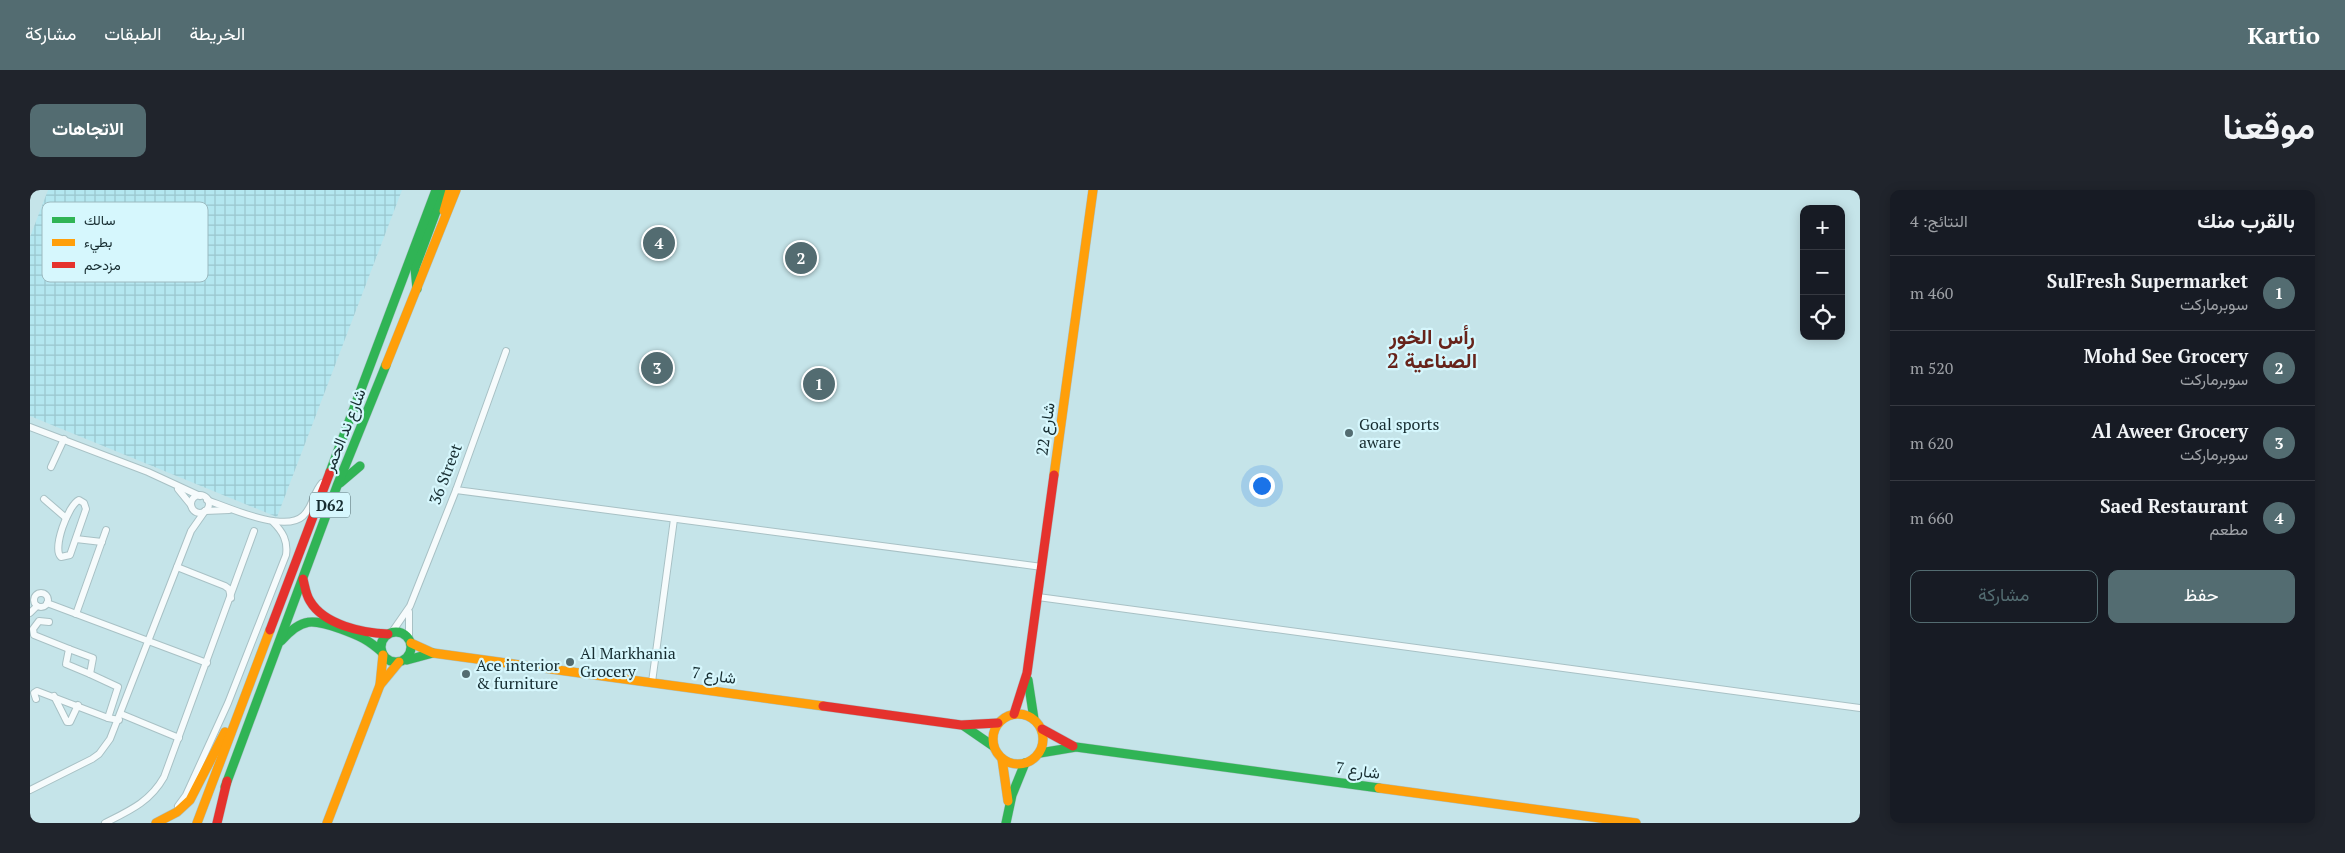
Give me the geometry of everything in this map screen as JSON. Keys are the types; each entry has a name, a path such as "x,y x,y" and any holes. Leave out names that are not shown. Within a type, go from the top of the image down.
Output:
{"main road":[{"name":"شارع ند الحمر","path":"197,823 436,190"},
{"path":"417,290 415,268 444,190"},
{"path":"445,218 445,205 450,190"},
{"name":"شارع ند الحمر","path":"212,823 276,647 338,486 456,190"},
{"name":"شارع 22","path":"1014,714 1027,673 1093,190"},
{"path":"338,486 360,466"},
{"path":"303,578 310,601 323,614 366,632 402,633 410,641 403,661 380,685"},
{"path":"276,647 296,626 310,621 318,621 364,637 393,662 403,661"},
{"path":"327,823 380,685 382,642 390,633"},
{"name":"شارع 7","path":"410,641 433,653 961,725"},
{"name":"شارع 7","path":"403,661 433,653"},
{"name":"شارع 22","path":"1027,673 1034,719"},
{"path":"158,822 184,806 196,792 233,715 247,692"},
{"path":"1006,823 1008,806 1007,782 1002,759 994,746 992,738 998,723 1005,717 1021,714 1034,719 1042,729 1043,745 1040,753 1025,764 1008,806"},
{"path":"961,725 998,723"},
{"path":"961,725 994,746"},
{"name":"شارع 7","path":"1042,729 1076,747"},
{"name":"شارع 7","path":"1040,753 1076,747 1636,823"},
{"path":"1002,759 1017,764 1025,764"},
{"path":"217,823 226,795 227,781"}],"street":[{"name":"36 Street","path":"390,633 410,606 456,490 506,351"},
{"path":"30,427 148,472 208,500 273,522 286,523 301,518 308,511 318,488 325,481"},
{"path":"51,466 64,439"},
{"path":"174,484 199,513 220,509 238,510"},
{"path":"456,490 1042,567"},
{"path":"191,531 194,498 200,496"},
{"path":"44,499 66,518"},
{"path":"79,500 82,501 86,509 70,555 64,558 58,555 57,549 66,518 74,503 79,500"},
{"path":"30,790 84,764 99,754 110,739 120,717 176,566 191,531 208,506 208,500"},
{"path":"652,682 674,519"},
{"path":"158,822 175,808 186,795 228,703 286,555 287,548 284,534 273,522"},
{"path":"76,614 106,530"},
{"path":"105,823 133,809 151,796 164,777 232,598 254,531"},
{"path":"76,539 102,542"},
{"path":"176,566 225,586 229,589 232,598"},
{"path":"225,586 238,578"},
{"path":"37,606 34,602 35,597 41,593 47,596 47,604"},
{"path":"1038,597 1859,707"},
{"path":"37,606 44,607 47,604 207,663"},
{"path":"30,613 37,606"},
{"name":"36 Street","path":"410,606 410,641"},
{"path":"49,622 39,621 33,629 34,635 93,658 90,674"},
{"path":"69,649 66,664 118,687 108,718"},
{"path":"36,699 34,694 36,691 78,705 108,718 120,717 179,738"},
{"path":"54,696 67,722 70,722 78,705"}],"shaded area":[{"path":"48,190 402,190 277,517 30,416 30,237 42,206 42,282 208,282 208,202 43,202"}],"traffic: fast":[{"path":"330,472 436,190"},
{"path":"417,289 415,268 444,190"},
{"path":"225,787 337,486 386,365"},
{"path":"340,483 360,466"},
{"path":"281,641 288,633 302,624 315,622 323,623 358,636 382,652"},
{"path":"396,632 407,636 411,647 407,658 396,662 385,658 381,647 385,636 396,632"},
{"path":"407,660 433,653"},
{"path":"1028,680 1034,719"},
{"path":"964,726 993,746"},
{"path":"1040,753 1076,747 1379,788"},
{"path":"1006,823 1012,795 1025,763"}],"traffic: slow":[{"path":"444,211 450,190"},
{"path":"386,365 456,190"},
{"path":"1054,475 1093,190"},
{"path":"197,823 270,630"},
{"path":"411,643 433,653 823,706"},
{"path":"380,685 383,655"},
{"path":"327,823 380,685 399,662"},
{"path":"1013,714 1023,714 1036,721 1043,734 1043,739 1043,744 1036,757 1023,764 1013,764 1004,760 997,753 993,744 993,734 997,725 1004,718 1013,714"},
{"path":"156,823 177,812 190,800 225,732"},
{"path":"1002,759 1008,801"},
{"path":"1379,788 1636,823"}],"traffic: jam":[{"path":"270,630 330,472"},
{"path":"1014,714 1027,673 1054,475"},
{"path":"303,579 309,599 316,609 334,622 367,632 388,634"},
{"path":"823,706 961,725 998,723"},
{"path":"1042,729 1073,746"},
{"path":"217,823 227,781"}],"place":[{"name":"Saed Restaurant","path":"659,243"},
{"name":"Mohd See Grocery","path":"801,258"},
{"name":"Al Aweer Grocery","path":"657,368"},
{"name":"SulFresh Supermarket","path":"819,384"},
{"name":"Goal sports aware","path":"1349,433"},
{"name":"Al Markhania Grocery","path":"570,662"},
{"name":"Ace interior & furniture","path":"466,674"}],"district":[{"name":"رأس الخور الصناعية 2","path":"1432,348"}]}
